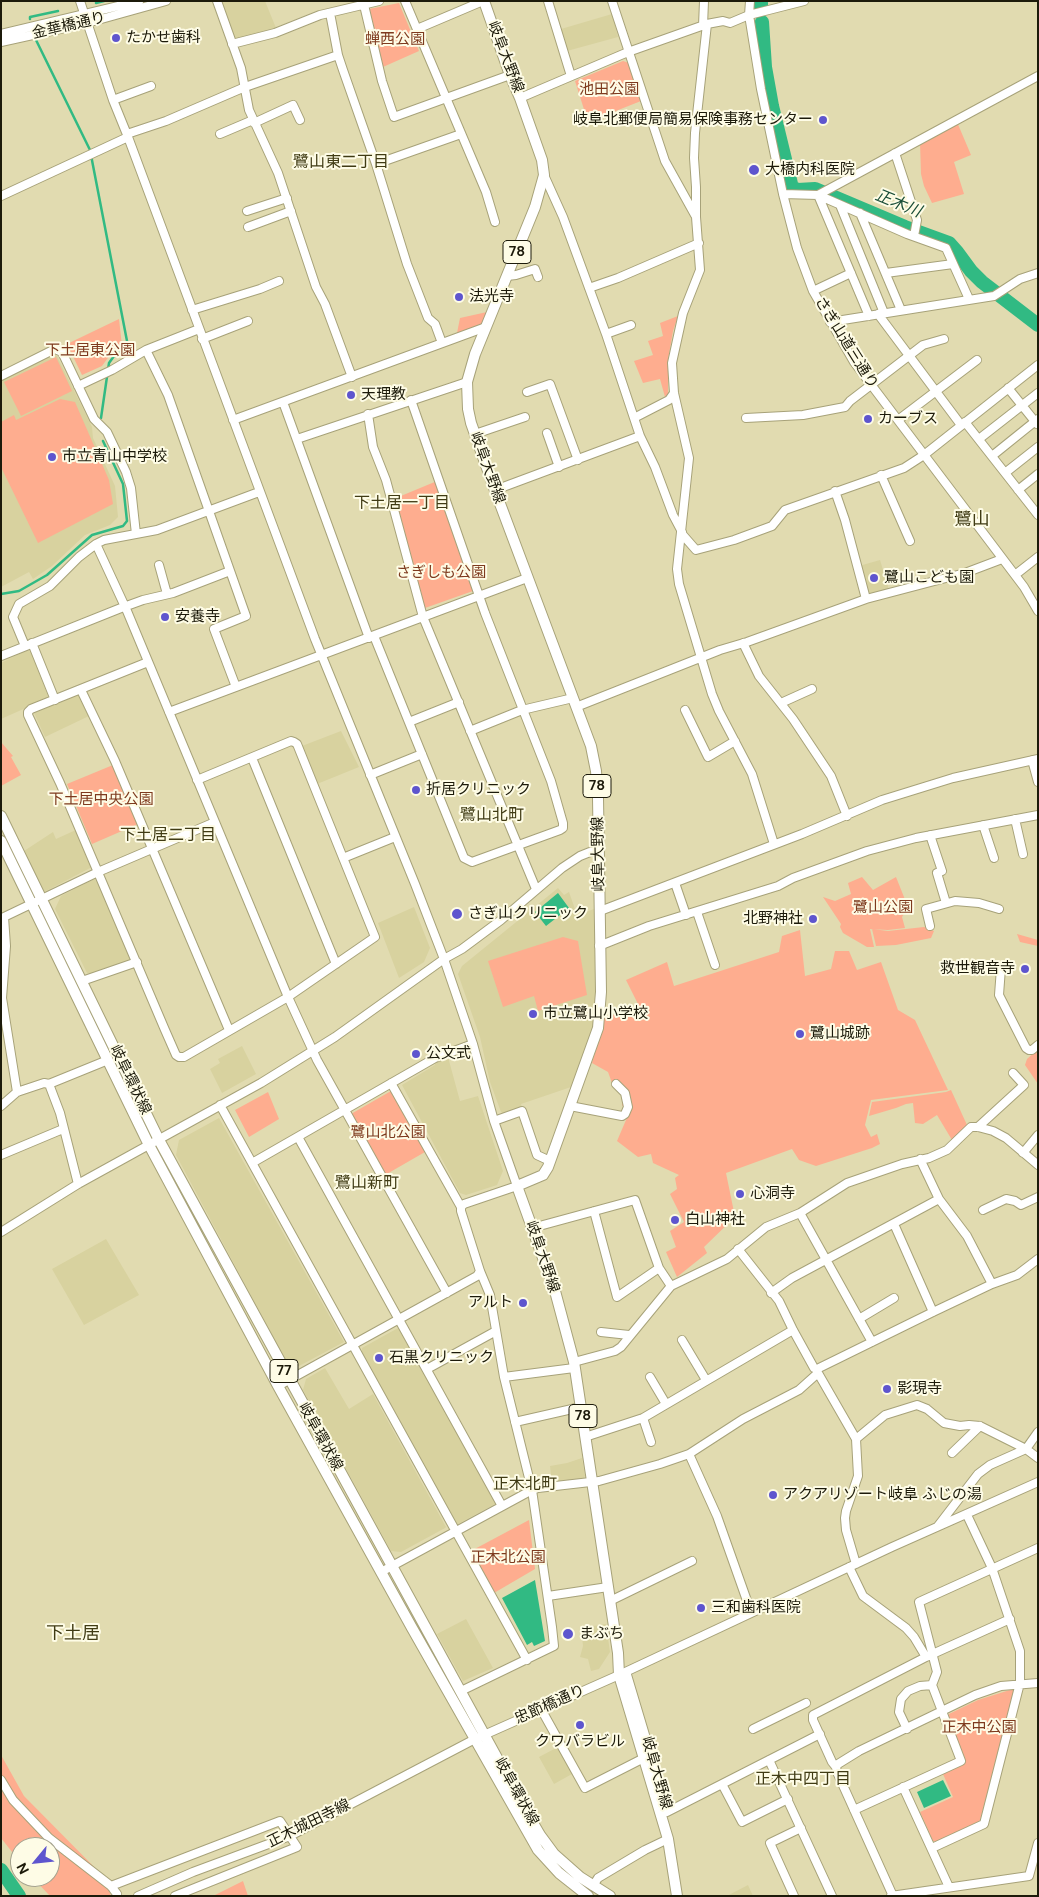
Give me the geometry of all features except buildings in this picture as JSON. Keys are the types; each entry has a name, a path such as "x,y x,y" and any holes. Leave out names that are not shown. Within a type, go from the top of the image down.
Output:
{"main road":[{"name":"岐阜大野線","path":"485,2 542,160 544,175 535,208 475,354 467,382 468,409 495,490 575,702 594,758 598,798 601,992 598,1028 550,1161 543,1175 517,1186 562,1315 574,1365 618,1653 644,1758 668,1839 677,1896"},
{"name":"岐阜環状線","path":"1,816 82,981 154,1142 278,1386 538,1850 559,1873 588,1896"},
{"name":"岐阜環状線","path":"1,841 108,1060 393,1566 540,1835 554,1854 572,1871 610,1896"},
{"name":"岐阜大野線","path":"622,1673 675,1838 684,1896"}],"street":[{"path":"80,1 113,100 259,492 322,655 415,884 444,959 473,1044 494,1121 517,1186 464,1204 461,1207"},
{"name":"金華橋通り","path":"1,34 138,1"},
{"name":"金華橋通り","path":"1,42 87,23 166,1"},
{"path":"217,1 241,68 249,110 276,166 316,287 325,304 352,377"},
{"path":"232,44 275,33 330,12 379,1"},
{"path":"405,1 486,192 495,222"},
{"path":"548,1 571,76"},
{"path":"612,1 665,161 696,217"},
{"path":"704,1 705,25 694,158 700,270 684,313 672,363 674,393 689,458 677,564 679,584 719,711 755,780 774,844"},
{"name":"さぎ山道三通り","path":"750,1 749,14 761,89 783,194 797,248 813,291 850,355 871,386 1015,576 1038,610"},
{"path":"520,98 628,52 705,25 723,21 730,23 749,14 804,1"},
{"path":"417,29 485,2"},
{"path":"364,5 382,81 394,117 510,75"},
{"path":"330,12 338,55 376,164 407,264 428,318 435,324 442,343"},
{"path":"1,196 128,136 245,87 338,55"},
{"path":"783,194 821,193 1038,76"},
{"path":"113,100 151,86"},
{"path":"220,134 293,105 300,120"},
{"path":"376,164 461,134"},
{"path":"895,154 917,220 915,233"},
{"path":"544,175 551,188 606,334 640,436 655,467 669,507 682,533 696,550 721,544 772,526 785,510 904,468 924,456 1038,365"},
{"path":"821,193 840,205 915,233 946,248 969,299"},
{"path":"821,193 869,316"},
{"path":"247,211 287,198"},
{"path":"840,205 881,314 909,356 936,391 963,424 979,439 1018,490 1035,504 1038,515"},
{"path":"248,227 291,211"},
{"path":"860,213 901,310"},
{"path":"589,288 618,278 699,243"},
{"path":"886,273 953,264"},
{"path":"507,276 535,269 538,277"},
{"path":"813,291 851,272"},
{"path":"830,322 997,294 1020,279 1038,273"},
{"path":"192,310 260,289 279,281"},
{"path":"202,339 248,321"},
{"path":"606,334 631,325"},
{"path":"233,420 486,327"},
{"path":"78,386 112,370 146,350 199,329"},
{"path":"746,418 813,414 845,407 850,401 923,345 944,339"},
{"path":"1,376 55,350 62,352 94,419 107,432 126,472 131,488 136,534"},
{"path":"146,350 168,395 246,616 214,629 236,687"},
{"path":"898,420 977,360"},
{"path":"297,440 368,414 467,382"},
{"path":"527,392 550,384 578,460"},
{"path":"992,456 1037,422 1008,388"},
{"path":"634,418 669,400 674,393"},
{"path":"979,439 1038,393"},
{"path":"282,402 372,637 464,858 472,862 563,828 551,780 479,596 411,400"},
{"path":"368,414 373,447 386,480 424,617 536,889"},
{"path":"475,434 525,417"},
{"path":"548,433 559,467"},
{"path":"495,490 640,436"},
{"path":"1005,473 1038,446"},
{"path":"1018,490 1038,474"},
{"path":"881,475 910,541"},
{"path":"835,491 845,520 866,599"},
{"path":"55,700 29,645 13,617 19,604 50,586 86,551 104,540 157,530 259,492"},
{"path":"96,544 148,662 312,1051 447,1293"},
{"path":"1015,576 1038,557"},
{"path":"470,731 522,710 575,702 866,599 957,575 1002,559"},
{"path":"159,565 167,594"},
{"path":"1,656 143,600 167,594 230,571"},
{"path":"169,712 527,578"},
{"path":"743,643 759,676 781,703 831,776 847,816"},
{"path":"148,662 31,709 28,712 28,716 60,783 164,1030 176,1055 179,1057 184,1057 288,997 375,936 297,744 291,741 197,780"},
{"path":"81,690 115,761 229,1030"},
{"path":"781,703 812,690"},
{"path":"409,722 458,702"},
{"path":"685,710 708,757 735,741"},
{"path":"370,775 422,754"},
{"path":"252,758 336,964"},
{"path":"600,912 847,816 882,800 952,778 1035,759 1038,782"},
{"path":"599,946 649,926 778,886 793,878 861,853 930,835 1038,815"},
{"path":"1015,819 1023,854"},
{"path":"17,1092 2,998 6,946 4,917 98,872 215,822"},
{"path":"983,825 994,858"},
{"path":"930,835 942,871 937,873 946,904"},
{"path":"344,858 395,837"},
{"path":"1,1232 78,1184 312,1051 444,959 462,949 580,856 590,852 599,852"},
{"path":"675,883 686,915"},
{"path":"930,926 926,909 955,901 979,903 999,909"},
{"path":"697,912 715,965"},
{"path":"82,981 136,962"},
{"path":"1001,968 999,995 1026,1048 1032,1050 1038,1045"},
{"path":"252,1163 435,1058 473,1044"},
{"path":"1,1106 17,1092 44,1083 50,1084 108,1060"},
{"path":"978,1127 1024,1085 1013,1073"},
{"path":"391,1083 461,1207 480,1271 490,1295 504,1377 532,1490 554,1646 461,1691"},
{"path":"50,1084 60,1113 78,1184"},
{"path":"570,1106 622,1116 628,1107 625,1093 616,1084"},
{"path":"220,1105 528,1660"},
{"path":"494,1121 522,1111 537,1155 550,1161"},
{"path":"504,1377 574,1365 615,1351 621,1347 671,1286 716,1265 766,1227 800,1213 847,1183 902,1164 930,1158 947,1150 971,1127 993,1130 1006,1138 1038,1165"},
{"path":"1,1155 64,1129"},
{"path":"1023,1153 1038,1135"},
{"path":"298,1137 502,1506"},
{"path":"920,1160 939,1199 967,1236 992,1284"},
{"path":"983,1210 1006,1198 1021,1205 1038,1197"},
{"path":"771,1293 792,1278 939,1199"},
{"path":"532,1228 635,1200 659,1268 671,1286"},
{"path":"594,1211 618,1297 659,1268"},
{"path":"800,1213 872,1342"},
{"path":"894,1224 933,1312"},
{"path":"738,1249 771,1293 780,1301 793,1330 856,1439 858,1476 845,1518 852,1566 863,1596 906,1628 930,1656"},
{"path":"381,1572 532,1490 593,1482 689,1454 743,1418 799,1390 817,1371 933,1312 992,1284 1016,1275 1038,1259"},
{"path":"278,1386 477,1276 480,1271"},
{"path":"859,1319 894,1298"},
{"path":"586,1437 643,1418 793,1330"},
{"path":"427,1369 496,1331"},
{"path":"601,1332 629,1335"},
{"path":"682,1340 706,1380"},
{"path":"650,1377 666,1404"},
{"path":"856,1439 886,1414 918,1405 944,1423 960,1426 980,1426 1026,1449 1038,1458"},
{"path":"515,1422 581,1407"},
{"path":"643,1418 651,1442"},
{"path":"952,1453 980,1426"},
{"path":"937,1528 978,1474 990,1465 1026,1449 1038,1432"},
{"path":"689,1454 717,1516 751,1612"},
{"name":"忠節橋通り","path":"475,1739 1038,1482"},
{"path":"932,1848 984,1824 1020,1684 1020,1651 1010,1619 992,1568 967,1515"},
{"path":"854,1810 961,1761 932,1685 937,1672 930,1656 920,1602 1038,1548"},
{"path":"610,1601 692,1561"},
{"path":"548,1596 608,1587"},
{"path":"1010,1619 930,1656 813,1715 812,1720 836,1767 892,1896 1029,1876 1038,1845"},
{"path":"836,1767 859,1751 990,1690 1020,1684 1038,1683"},
{"path":"906,1729 899,1712 901,1699 908,1691 920,1686 932,1685"},
{"path":"753,1729 806,1704"},
{"path":"541,1710 585,1788 644,1758"},
{"path":"667,1812 820,1734"},
{"name":"正木城田寺線","path":"138,1896 193,1872 290,1836 475,1739"},
{"path":"769,1760 832,1896"},
{"path":"1,1780 13,1800 48,1838 111,1886 116,1894"},
{"path":"722,1784 742,1822 788,1800"},
{"path":"903,1787 949,1887"},
{"path":"111,1886 280,1822 297,1847 175,1896"},
{"path":"794,1896 770,1843 801,1828"},
{"path":"593,1886 598,1878 668,1839"}],"shaded area":[{"path":"222,1 265,1 276,28 235,40"},
{"path":"612,14 618,37 567,51 561,29"},
{"name":"市立青山中学校","path":"55,355 92,427 93,438 115,486 118,517 110,525 85,535 52,566 33,579 29,572 1,587 1,380"},
{"name":"鷺山こども園","path":"880,560 889,590 868,596 859,566"},
{"path":"27,650 31,652 48,696 46,699 1,719 1,663"},
{"path":"77,695 80,696 89,716 45,737 34,713"},
{"path":"341,731 359,767 317,784 302,746"},
{"path":"78,829 94,866 44,892 24,851 53,832 56,839"},
{"path":"94,879 98,882 131,958 129,961 90,974 87,973 55,909 61,896"},
{"name":"市立鷺山小学校","path":"558,888 564,895 569,892 577,915 597,908 597,999 593,1029 580,1070 571,1087 521,1104 522,1108 504,1114 501,1112 490,1082 480,1037 458,974 462,966"},
{"path":"558,893 569,908 546,926 535,912"},
{"path":"414,907 430,948 424,962 399,978 378,923"},
{"path":"242,1046 256,1074 222,1093 210,1069 220,1063 218,1059"},
{"path":"448,1057 460,1101 478,1096 503,1171 497,1185 466,1195 460,1193 402,1085 435,1065 435,1062"},
{"path":"219,1118 344,1342 299,1366 287,1363 176,1155 179,1140"},
{"path":"106,1239 139,1295 84,1325 52,1269"},
{"path":"401,1328 496,1501 495,1504 458,1524 455,1523 362,1354 362,1348"},
{"path":"325,1368 349,1409 373,1394 445,1528 401,1552 391,1551 303,1390 306,1379"},
{"path":"582,1458 585,1476 583,1479 552,1483 550,1466"},
{"path":"535,1580 545,1641 534,1646 532,1642 527,1645 502,1598"},
{"path":"466,1619 493,1668 463,1681 437,1634"},
{"path":"606,1624 610,1652 599,1669 591,1671 588,1659 580,1657 583,1646 581,1628"},
{"path":"558,1747 572,1774 554,1784 539,1757"},
{"path":"943,1780 951,1796 924,1808 917,1792"},
{"path":"748,1885 753,1896 727,1896"}],"green space":[{"name":"蝉西公園","path":"399,3 419,51 383,67 369,9"},
{"name":"池田公園","path":"623,61 629,63 641,101 588,122 575,81"},
{"path":"957,122 971,155 954,162 964,194 932,203 921,174 920,142"},
{"path":"487,312 482,326 457,333 460,318"},
{"path":"678,316 673,331 668,360 668,394 665,397 660,379 643,383 634,361 653,355 648,341 663,336 660,323"},
{"name":"下土居東公園","path":"119,319 122,346 110,355 102,366 82,375 67,344"},
{"path":"56,357 72,391 21,416 4,382"},
{"path":"60,399 75,402 109,480 113,504 38,543 1,467 1,422 14,415 16,420"},
{"name":"さぎしも公園","path":"437,481 473,591 425,608 407,547 396,498"},
{"path":"1,742 13,756 11,757 21,775 1,786"},
{"name":"下土居中央公園","path":"113,765 138,824 92,844 67,784"},
{"name":"鷺山公園","path":"862,877 873,890 896,877 908,907 902,917 905,928 888,930 870,929 874,947 867,947 843,933 840,927 841,924 823,897 835,901 851,894 848,883"},
{"path":"924,927 934,931 931,938 896,945 876,946 872,929 888,931"},
{"path":"800,930 805,976 831,969 835,951 849,951 857,970 881,962 898,1010 915,1020 948,1090 871,1100 865,1125 871,1137 877,1134 880,1144 872,1148 816,1166 799,1160 792,1149 726,1173 735,1217 704,1247 707,1253 677,1277 666,1252 676,1247 670,1231 684,1222 670,1194 677,1189 675,1178 679,1175 653,1163 651,1154 638,1157 617,1141 629,1113 622,1105 627,1092 620,1083 612,1083 608,1072 592,1063 604,1018 639,1006 626,980 667,962 674,986 779,952 782,936"},
{"path":"1017,934 1038,940 1038,946 1020,942"},
{"path":"563,937 578,941 587,995 538,1011 534,996 503,1007 488,961"},
{"path":"1038,1049 1038,1084 1025,1065 1027,1059"},
{"path":"951,1090 967,1125 952,1140 937,1115 923,1124 915,1123 913,1103 869,1116 872,1102"},
{"name":"鷺山北公園","path":"391,1091 425,1152 385,1175 351,1114"},
{"path":"268,1092 279,1119 249,1137 235,1110"},
{"name":"正木北公園","path":"529,1520 535,1569 494,1593 471,1551"},
{"name":"正木中公園","path":"1013,1689 1015,1692 980,1820 978,1823 937,1842 933,1841 920,1812 953,1797 943,1774 965,1763 948,1717 949,1714 978,1700"},
{"path":"1,1755 24,1796 104,1877 111,1896 50,1896 41,1887 60,1887 60,1837 10,1837 10,1849 1,1838"},
{"path":"243,1881 248,1896 213,1896"}],"waterway":[{"path":"96,3 104,1"},
{"name":"正木川","path":"761,1 761,7"},
{"path":"30,19 30,17 58,11"},
{"name":"正木川","path":"762,22 765,67 772,106 792,188 798,190 815,189 905,227 949,243 982,282 1038,325"},
{"path":"36,40 90,150 127,341 124,349 114,356 109,363 101,418"},
{"path":"1,594 19,591 47,575 92,535 123,526 127,521 123,484 103,441"},
{"path":"1,1870 19,1896"}],"place":[{"name":"たかせ歯科","path":"116,38"},
{"name":"岐阜北郵便局簡易保険事務センター","path":"823,120"},
{"name":"大橋内科医院","path":"754,170"},
{"name":"法光寺","path":"459,297"},
{"name":"天理教","path":"351,395"},
{"name":"カーブス","path":"868,419"},
{"name":"市立青山中学校","path":"52,457"},
{"name":"鷺山こども園","path":"874,578"},
{"name":"安養寺","path":"165,617"},
{"name":"折居クリニック","path":"416,790"},
{"name":"さぎ山クリニック","path":"457,914"},
{"name":"北野神社","path":"813,919"},
{"name":"救世観音寺","path":"1025,969"},
{"name":"市立鷺山小学校","path":"533,1014"},
{"name":"鷺山城跡","path":"800,1034"},
{"name":"公文式","path":"416,1054"},
{"name":"心洞寺","path":"740,1194"},
{"name":"白山神社","path":"675,1220"},
{"name":"アルト","path":"523,1303"},
{"name":"石黒クリニック","path":"379,1358"},
{"name":"影現寺","path":"887,1389"},
{"name":"アクアリゾート岐阜 ふじの湯","path":"773,1495"},
{"name":"三和歯科医院","path":"701,1608"},
{"name":"まぶち","path":"568,1634"},
{"name":"クワバラビル","path":"580,1725"}],"district":[{"name":"鷺山東二丁目","path":"341,163"},
{"name":"下土居一丁目","path":"402,504"},
{"name":"鷺山","path":"972,520"},
{"name":"鷺山北町","path":"492,816"},
{"name":"下土居二丁目","path":"168,836"},
{"name":"鷺山新町","path":"367,1184"},
{"name":"正木北町","path":"525,1485"},
{"name":"下土居","path":"73,1634"},
{"name":"正木中四丁目","path":"803,1780"}]}
